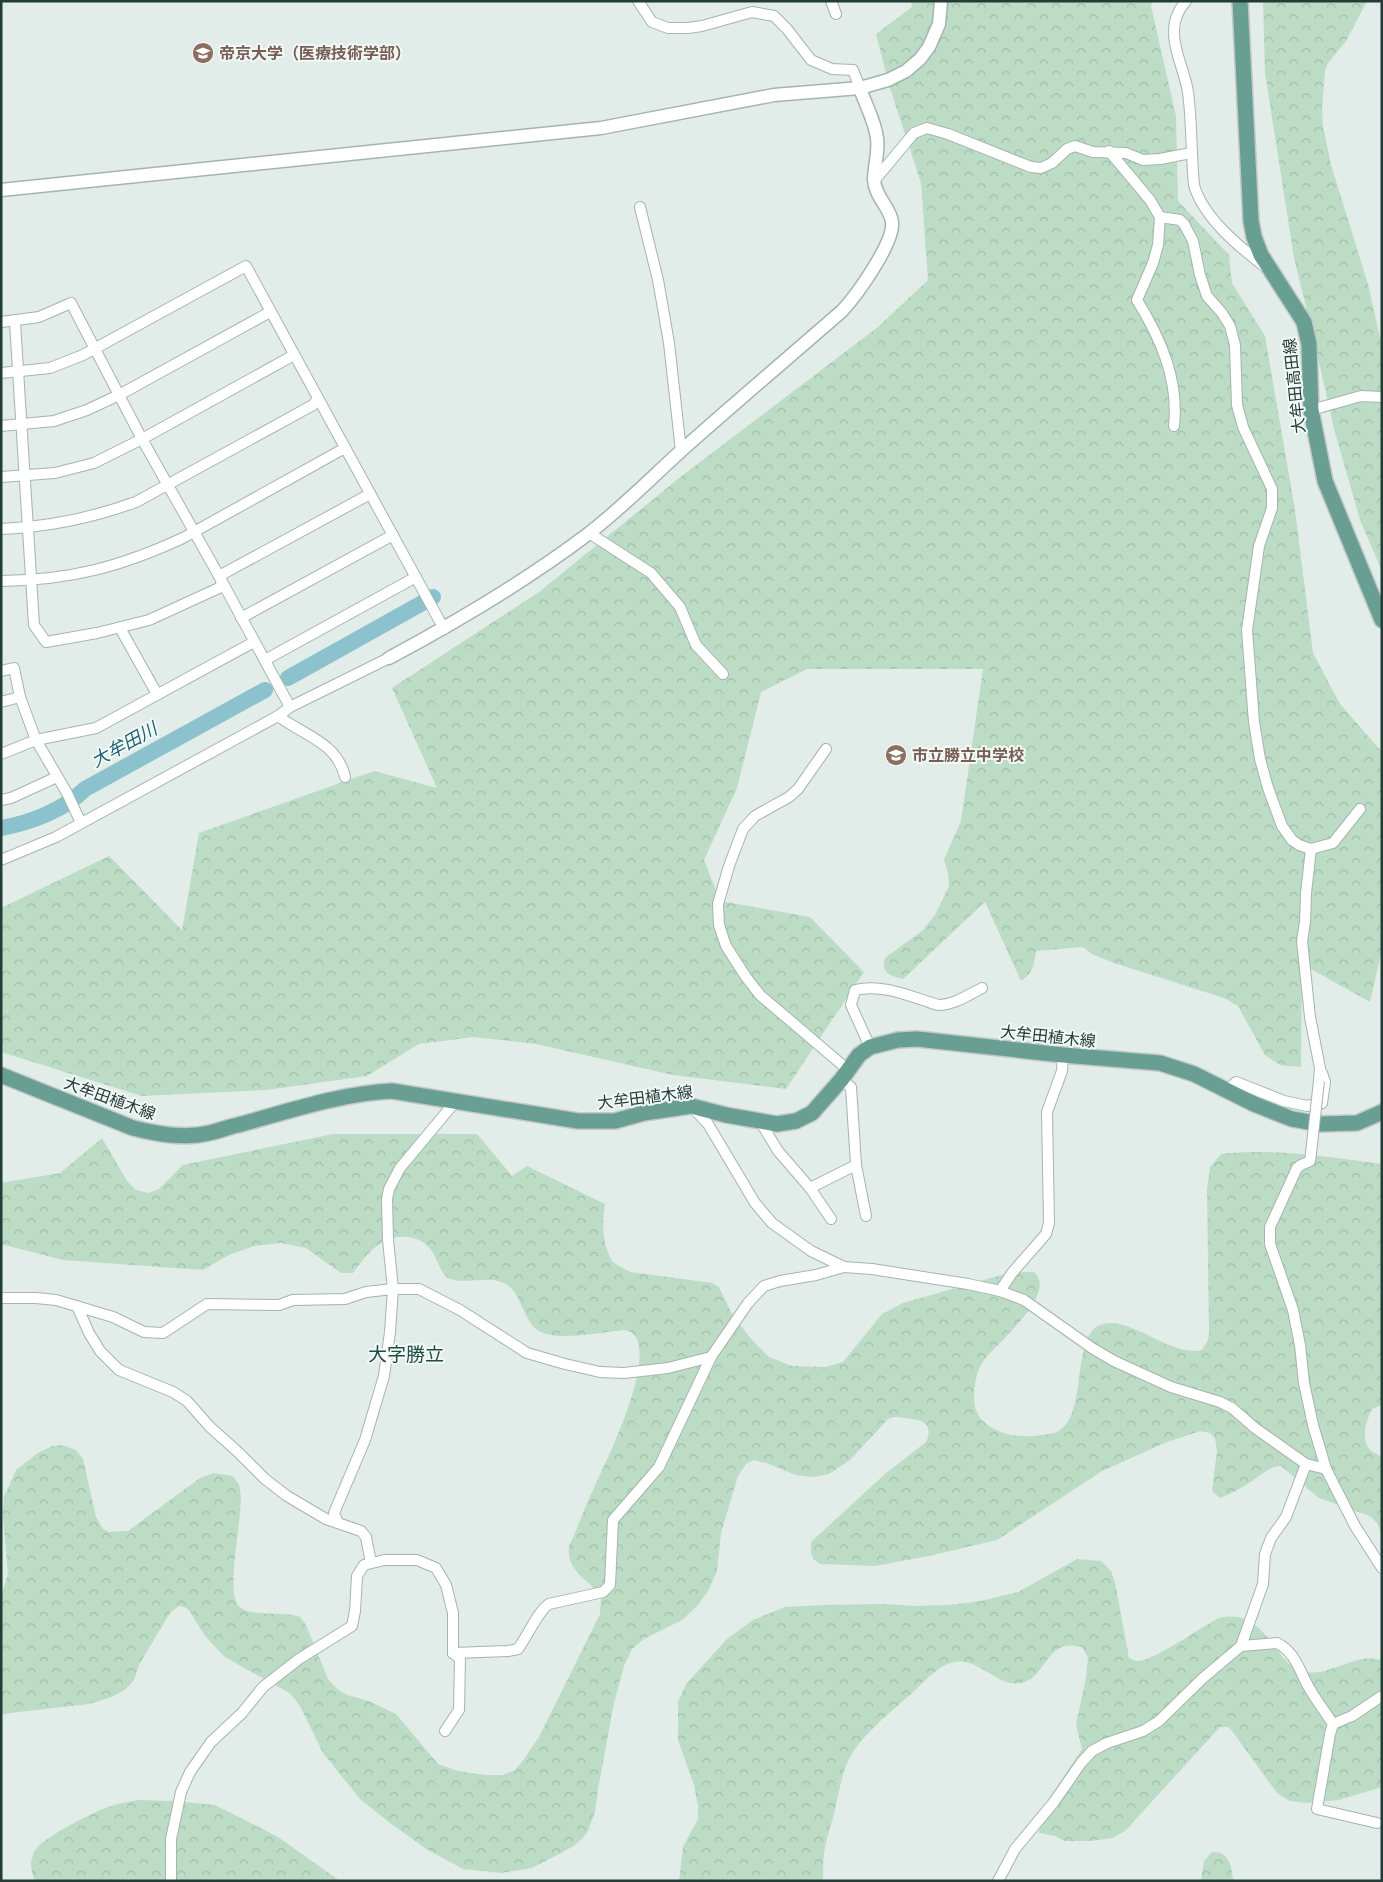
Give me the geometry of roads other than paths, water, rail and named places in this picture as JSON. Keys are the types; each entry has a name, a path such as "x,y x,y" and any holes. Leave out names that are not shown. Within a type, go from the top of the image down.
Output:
{"main road":[{"name":"大牟田高田線","path":"1240,1 1251,220 1254,236 1261,255 1304,322 1309,344 1311,410 1325,481 1382,620"},
{"name":"大牟田植木線","path":"1,1074 133,1128 150,1133 173,1135 208,1134 280,1113 368,1092 392,1091 578,1121 614,1121 644,1113 691,1106 777,1124 796,1120 812,1112 859,1055 870,1047 898,1040 917,1040 1063,1056 1160,1064 1194,1074 1292,1119 1320,1124 1357,1123 1382,1112"}],"street":[{"path":"1,860 56,837 278,716 290,707 389,658 444,628 522,580 614,513 681,451 842,311 857,294 891,236 893,224 876,191 874,181 878,139 853,70 832,69 811,60 787,29 774,16 752,12 702,26 668,28 652,22 638,1"},
{"path":"831,1 836,14"},
{"path":"1,190 591,129 622,125 774,95 860,88 888,80 906,71 920,60 939,24 941,1"},
{"path":"1186,1 1175,16 1174,40 1188,91 1191,153 1197,196 1206,211 1239,245 1274,274"},
{"path":"874,181 914,132 927,128 948,134 1031,167 1041,168 1052,163 1066,149 1075,146 1093,152 1110,151 1126,153 1143,160 1191,153"},
{"path":"1110,151 1150,200 1160,217 1158,245 1153,263 1137,300 1149,319 1166,358 1174,386 1174,426"},
{"path":"640,207 658,280 669,343 681,451"},
{"path":"1160,217 1180,220 1184,224 1193,242 1200,275 1207,296 1222,313 1230,326 1235,345 1237,405 1243,427 1272,489 1272,508 1259,546 1247,630 1254,722 1260,759 1282,826 1292,840 1311,850 1333,843 1360,809"},
{"path":"1,374 50,368 95,349 246,266 444,628"},
{"path":"1,322 15,322 38,318 71,303 142,439 290,707"},
{"path":"1,426 54,421 88,410 270,312"},
{"path":"15,322 34,625 46,642 120,628 149,620 219,588 220,579"},
{"path":"1,477 55,473 94,463 142,439 294,355"},
{"path":"1311,410 1361,396 1382,397"},
{"path":"1,529 28,528 70,522 136,502 314,405 318,399"},
{"path":"1,581 31,581 84,574 119,564 165,547 345,448"},
{"path":"220,579 370,494"},
{"path":"589,533 652,573 680,607 696,644 723,674"},
{"path":"241,618 392,535"},
{"path":"264,660 416,577"},
{"path":"120,628 157,694"},
{"path":"1,754 36,740 96,728 254,642"},
{"path":"1,671 14,668 20,697 36,740 67,793 81,823"},
{"path":"1,702 20,697"},
{"path":"278,716 291,726 324,743 337,758 345,777"},
{"path":"826,749 798,789 789,797 755,816 743,829 728,866 718,904 718,925 726,946 760,995 844,1075 852,1087 856,1165 866,1216"},
{"path":"1,800 11,798 58,777"},
{"path":"1228,1090 1236,1082 1284,1101 1307,1106 1322,1103 1325,1082 1320,1068 1310,1017 1302,941 1306,922 1306,893 1311,850"},
{"path":"870,1047 851,1004 855,990 867,987 886,989 938,1005 946,1005 982,988"},
{"path":"1000,1291 1012,1273 1046,1234 1049,1223 1047,1112 1062,1071 1063,1056"},
{"path":"1320,1068 1310,1161 1297,1168 1270,1227 1270,1244 1293,1310 1300,1345 1304,1383 1313,1425 1326,1469 1355,1526 1382,1568"},
{"path":"338,1523 334,1513 365,1440 384,1376 393,1289 388,1240 388,1190 400,1168 455,1102"},
{"path":"691,1106 708,1124 755,1203 772,1223 811,1250 844,1267"},
{"path":"760,1121 778,1151 810,1188 831,1219"},
{"path":"810,1188 856,1165"},
{"path":"453,1653 518,1649 529,1634 542,1608 549,1604 603,1592 610,1585 613,1520 651,1479 659,1467 711,1357 748,1303 764,1286 844,1267 872,1269 968,1284 1000,1291 1024,1300 1092,1348 1114,1361 1171,1387 1220,1402 1232,1408 1255,1428 1306,1464 1326,1469"},
{"path":"1,1298 56,1300 113,1317 144,1332 162,1333 207,1304 278,1305 293,1300 345,1299 366,1292 419,1289 460,1310 527,1353 586,1369 600,1372 624,1373 668,1368 711,1357"},
{"path":"77,1306 96,1345 119,1370 173,1392 187,1401 210,1428 239,1452 265,1479 287,1496 313,1512 361,1531 366,1537 371,1563"},
{"path":"998,1881 1015,1849 1054,1802 1081,1762 1092,1751 1107,1743 1143,1731 1159,1721 1203,1678 1241,1646 1263,1584 1265,1554 1271,1538 1286,1517 1306,1464"},
{"path":"171,1881 171,1839 181,1792 190,1772 212,1742 242,1713 263,1687 299,1659 352,1626 357,1576 364,1566 384,1560 417,1560 436,1568 446,1585 453,1613 453,1653 460,1659 459,1710 445,1731"},
{"path":"1241,1646 1277,1643 1282,1646 1299,1664 1309,1688 1333,1724"},
{"path":"1333,1724 1352,1716 1382,1696"},
{"path":"1333,1724 1317,1809 1376,1823"}],"waterway":[{"name":"大牟田川","path":"288,678 433,597"},
{"name":"大牟田川","path":"1,828 35,819 57,809 85,789 265,690"}],"place":[{"name":"帝京大学（医療技術学部）","path":"203,53"},
{"name":"市立勝立中学校","path":"896,755"}],"district":[{"name":"大字勝立","path":"406,1354"}]}
